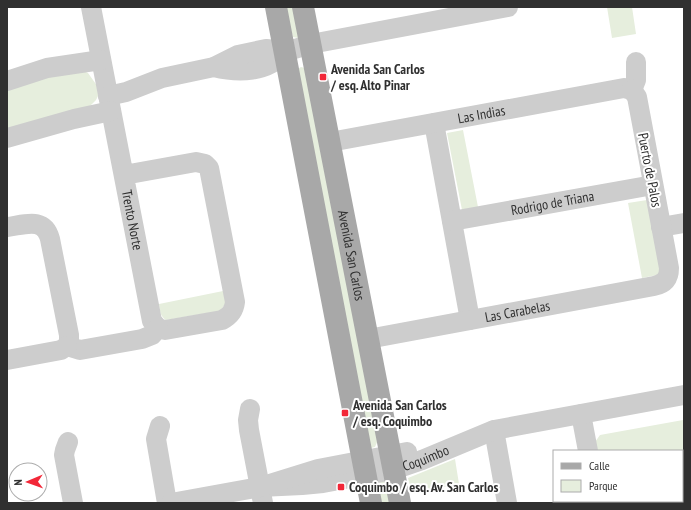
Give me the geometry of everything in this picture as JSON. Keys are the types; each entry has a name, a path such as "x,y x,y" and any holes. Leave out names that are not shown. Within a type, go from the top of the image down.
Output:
{"main road":[{"name":"Avenida San Carlos","path":"276,7 371,503"},
{"name":"Avenida San Carlos","path":"303,7 400,503"}],"street":[{"name":"Trento Norte","path":"91,7 152,321 158,328"},
{"path":"7,138 74,119 108,96 130,78 162,78 214,67 223,70 241,71 264,67 273,63 285,52 311,44 508,7"},
{"path":"7,82 48,68 101,60"},
{"path":"632,90 636,80 636,62"},
{"name":"Las Indias","path":"330,142 624,88 632,90"},
{"name":"Puerto de Palos","path":"632,90 637,97 669,268 666,280"},
{"path":"434,123 470,320"},
{"path":"67,346 80,350 142,339 152,335 158,328 169,330 222,320 230,315 234,310 235,297 216,199 210,172 205,164 193,162 124,175"},
{"name":"Rodrigo de Triana","path":"452,221 653,184"},
{"path":"7,227 33,223 44,227 47,231 50,239 70,339 67,346 61,350 7,360"},
{"path":"661,227 684,223"},
{"name":"Las Carabelas","path":"368,339 654,286 663,283 666,280"},
{"name":"Coquimbo","path":"171,503 262,495 318,469 364,468 392,463 404,452 459,434 478,430 494,430 684,395"},
{"path":"250,409 248,420 249,430 262,495"},
{"path":"581,414 588,450"},
{"path":"160,426 156,439 167,503"},
{"path":"494,430 507,503"},
{"path":"68,442 64,455 73,503"}],"green space":[{"path":"285,7 298,7 303,32 298,38 293,37"},
{"path":"607,7 632,7 636,34 612,38"},
{"path":"301,67 305,68 378,440 375,447 371,448 296,70"},
{"path":"82,70 88,73 98,87 98,96 96,100 87,109 7,131 7,90 52,76"},
{"path":"463,130 478,207 462,210 447,133"},
{"path":"647,200 662,274 642,278 628,203"},
{"path":"228,290 229,299 220,311 166,320 161,313 159,304"},
{"path":"683,420 684,479 683,450 596,450 595,442 600,435"},
{"path":"455,459 459,484 412,494 408,478"},
{"path":"384,479 395,503 381,503 378,488 379,482"}],"place":[{"name":"Avenida San Carlos / esq. Alto Pinar","path":"323,77"},
{"name":"Avenida San Carlos / esq. Coquimbo","path":"345,413"},
{"name":"Coquimbo / esq. Av. San Carlos","path":"341,487"}]}
